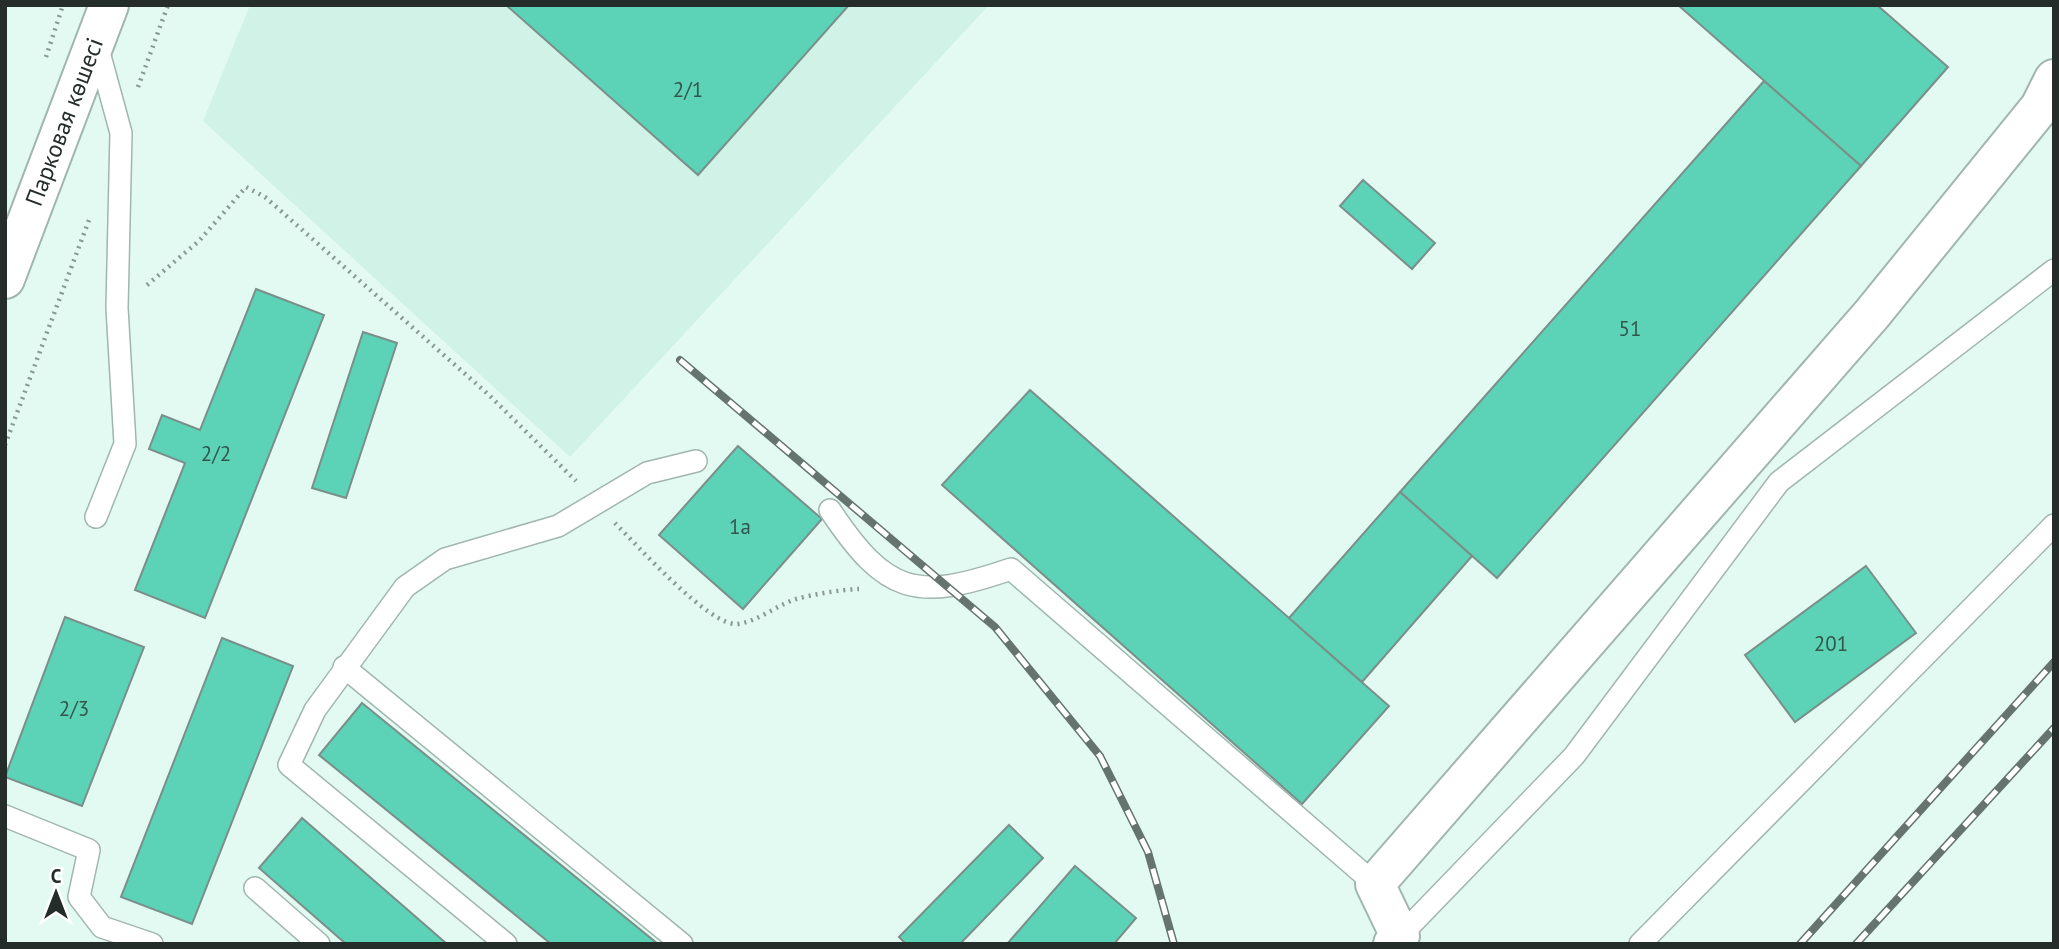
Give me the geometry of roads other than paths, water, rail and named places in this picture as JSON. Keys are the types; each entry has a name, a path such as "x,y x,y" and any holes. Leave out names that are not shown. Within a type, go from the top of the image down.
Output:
{"street":[{"name":"Парковая көшесі","path":"5,279 109,5"},
{"path":"1399,941 1375,884 1872,314 2040,107 2054,79"}],"lane":[{"path":"95,40 121,133 117,308 125,444 96,517"},
{"path":"1399,941 1574,756 1779,482 2054,270"},
{"path":"506,944 289,765 315,710 405,587 445,559 558,526 594,502 647,473 696,461"},
{"path":"830,510 855,547 879,572 909,587 971,583 1011,569 1375,884"},
{"path":"1640,944 2054,525"},
{"path":"344,667 682,944"},
{"path":"5,816 89,850 79,897 102,927 152,944"},
{"path":"255,888 319,944"}],"railway":[{"path":"680,360 995,627 1100,756 1148,852 1174,944"},
{"path":"1800,944 2054,662"},
{"path":"1856,944 2054,728"}]}
